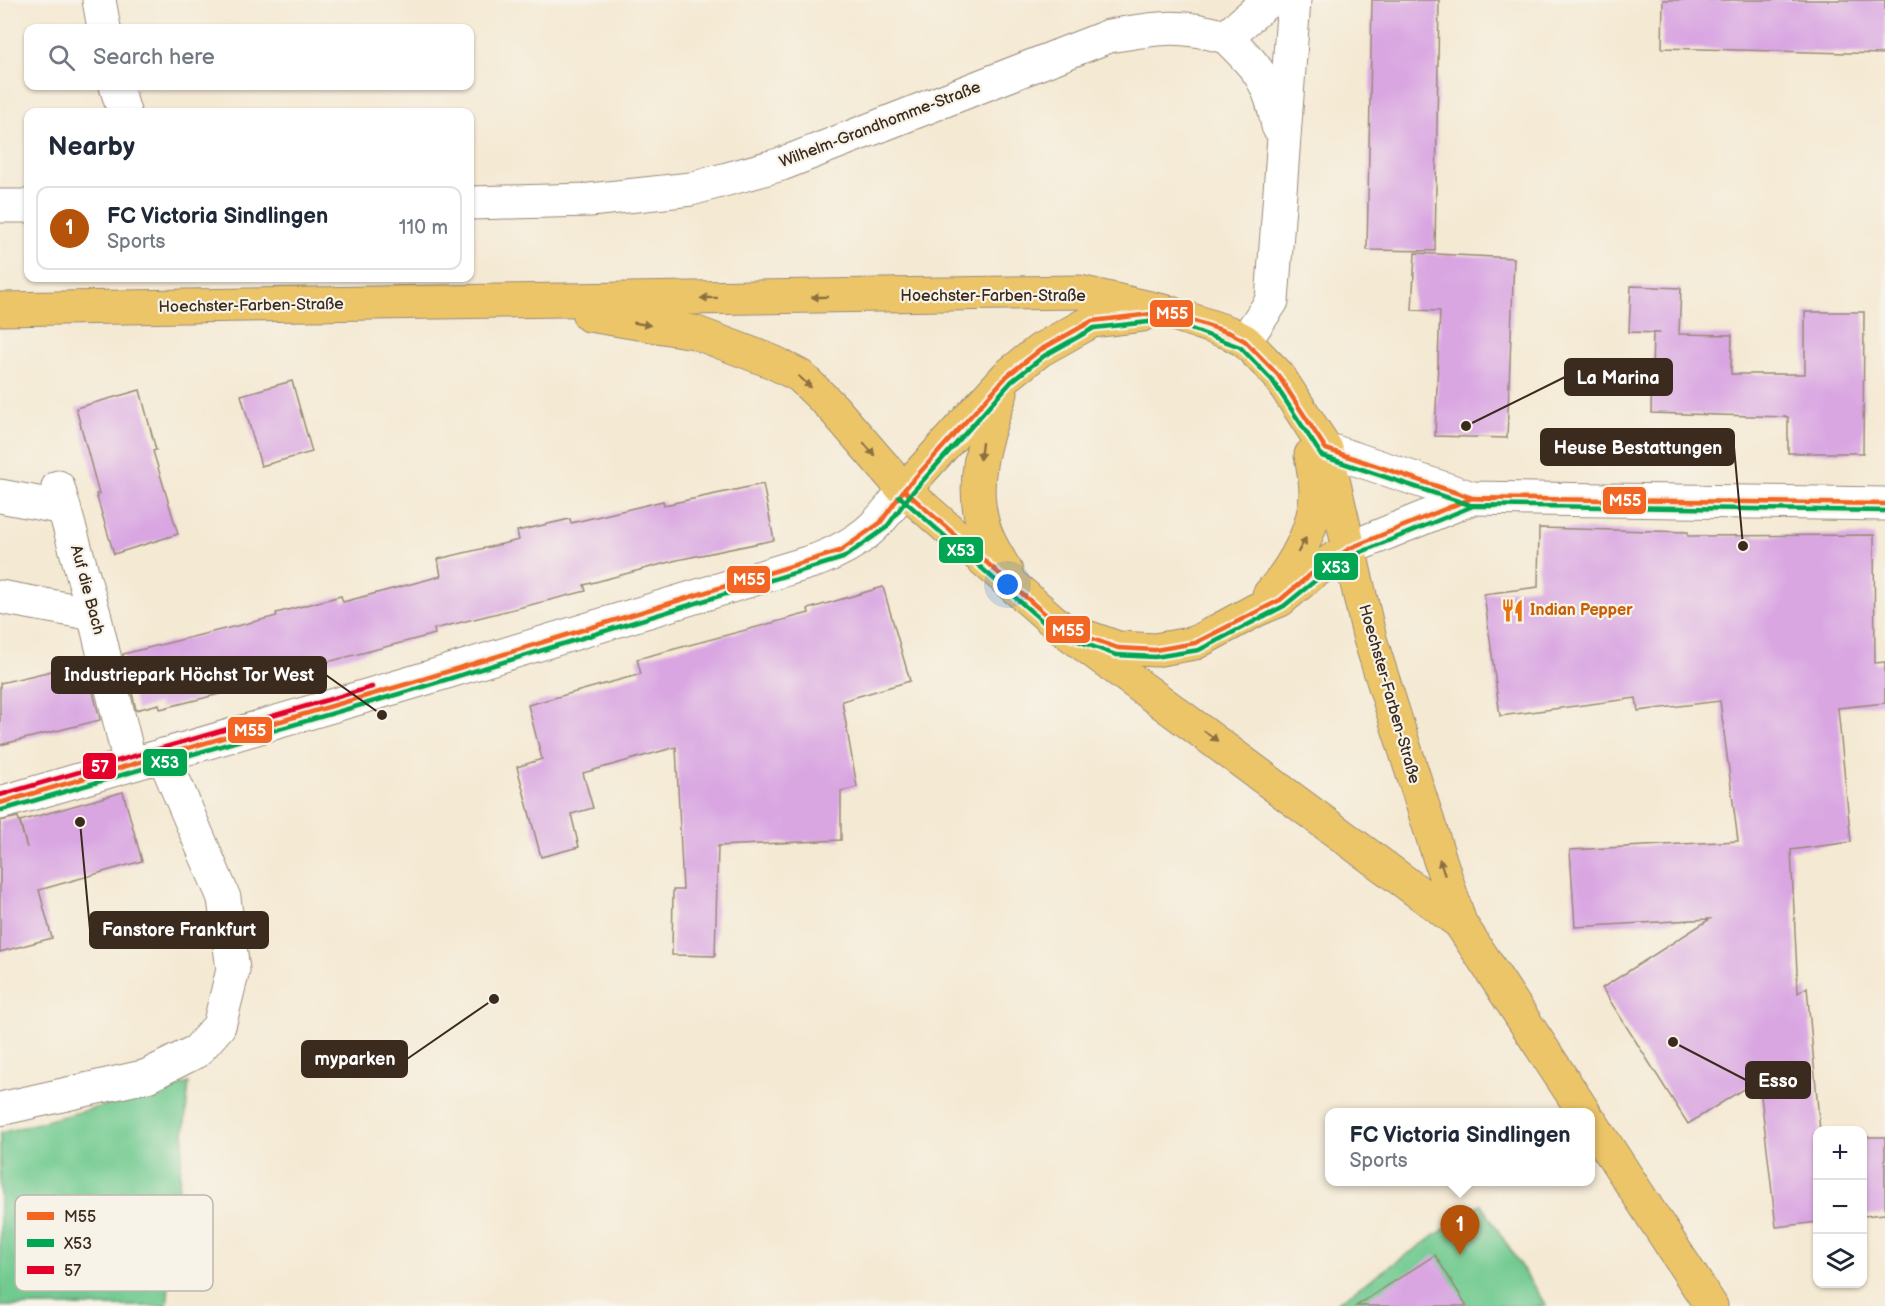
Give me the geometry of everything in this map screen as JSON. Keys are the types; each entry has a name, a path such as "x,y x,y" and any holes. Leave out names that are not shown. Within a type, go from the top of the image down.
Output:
{"main road":[{"name":"Hoechster-Farben-Straße","path":"0,309 1080,292 1168,312 1230,333 1245,341 1278,375 1317,436 1350,548 1370,639 1460,923 1581,1108"},
{"name":"Hoechster-Farben-Straße","path":"502,302 694,332 773,362 800,376 833,408 904,490 1060,627 1460,923"},
{"path":"904,490 1007,376 1040,350 1092,321 1168,312"},
{"path":"1007,376 982,441 977,487 986,533 1016,589"},
{"path":"1256,609 1279,584 1306,538 1316,494 1317,436"},
{"path":"1060,627 1118,648 1155,650 1195,643 1256,609 1280,600 1311,574 1350,548"},
{"path":"1595,1130 1711,1306"}],"street":[{"path":"99,0 103,24"},
{"path":"1269,0 1226,37 1253,63 1269,88 1277,124 1283,174"},
{"path":"1245,341 1272,301 1294,0"},
{"name":"Wilhelm-Grandhomme-Straße","path":"474,203 590,200 691,189 782,164 1109,36 1160,27 1192,27 1226,37"},
{"path":"117,90 123,108"},
{"path":"0,206 24,206"},
{"path":"1317,436 1472,498 1885,504"},
{"path":"0,802 817,560 840,551 864,536 880,523 904,490"},
{"name":"Auf die Bach","path":"0,496 61,497 94,614 130,764"},
{"path":"1350,548 1472,498"},
{"path":"0,597 94,614"},
{"path":"0,1109 147,1076 197,1051 219,1026 233,970 224,898 164,755"}],"green space":[{"path":"189,1083 178,1195 15,1195 15,1291 168,1291 167,1306 0,1306 0,1133"},
{"path":"1481,1204 1546,1306 1332,1306"}],"building":[{"path":"1372,0 1439,0 1435,251 1367,250"},
{"path":"1663,0 1885,0 1885,54 1662,48"},
{"path":"1415,253 1514,258 1507,438 1435,436 1440,311 1412,310"},
{"path":"1631,286 1681,288 1679,334 1732,335 1731,374 1805,374 1805,312 1864,312 1863,453 1788,453 1788,417 1651,413 1653,333 1661,333 1629,332"},
{"path":"292,381 312,452 261,466 241,395"},
{"path":"140,390 156,450 153,451 178,534 114,554 96,494 99,494 76,408"},
{"path":"763,484 774,540 677,560 584,585 586,591 434,629 435,634 266,678 267,682 160,709 159,704 136,710 123,654 277,616 276,613 341,596 343,602 441,576 438,559 519,540 517,531 570,519 571,523 663,501 664,505"},
{"path":"1539,528 1688,532 1688,536 1874,535 1875,663 1885,662 1885,703 1838,708 1851,842 1791,850 1798,993 1807,987 1820,1126 1813,1126 1813,1223 1776,1227 1759,1079 1688,1124 1602,988 1710,919 1575,927 1570,850 1738,841 1720,701 1638,711 1636,698 1500,716 1484,594 1538,587"},
{"path":"883,587 910,681 842,701 857,787 841,791 841,840 718,846 715,956 672,955 673,890 683,890 676,747 583,773 593,808 571,814 579,847 541,857 517,767 542,759 528,705 641,674 637,659 809,613 808,609"},
{"path":"86,663 100,720 0,745 0,683"},
{"path":"123,792 142,861 39,890 52,938 0,952 0,821 18,817 27,848 20,821"},
{"path":"1867,1137 1885,1137 1885,1214 1867,1216"},
{"path":"1435,1255 1467,1306 1356,1306"}],"transit line":[{"name":"M55","path":"0,803 407,684 840,551 880,523 904,490 1007,376 1040,350 1092,321 1168,312 1230,333 1245,341 1278,375 1326,449 1472,498 1885,504"},
{"name":"X53","path":"2,810 409,691 843,558 886,528 910,495 1012,381 1044,356 1094,328 1167,320 1240,347 1272,380 1322,456 1470,505 1885,511"},
{"name":"M55","path":"904,490 1060,627 1118,648 1155,650 1195,643 1280,600 1311,574 1350,548 1472,498 1495,499"},
{"name":"X53","path":"899,496 1056,633 1116,655 1155,657 1199,650 1284,606 1316,580 1354,555 1473,506 1495,506"},
{"name":"57","path":"0,795 372,687"}],"place":[{"name":"La Marina","path":"1466,426"},
{"name":"Heuse Bestattungen","path":"1743,546"},
{"name":"Indian Pepper","path":"1512,610"},
{"name":"Industriepark Höchst Tor West","path":"382,715"},
{"name":"Fanstore Frankfurt","path":"80,822"},
{"name":"myparken","path":"494,999"},
{"name":"Esso","path":"1673,1042"},
{"name":"FC Victoria Sindlingen","path":"1460,1255"}]}
